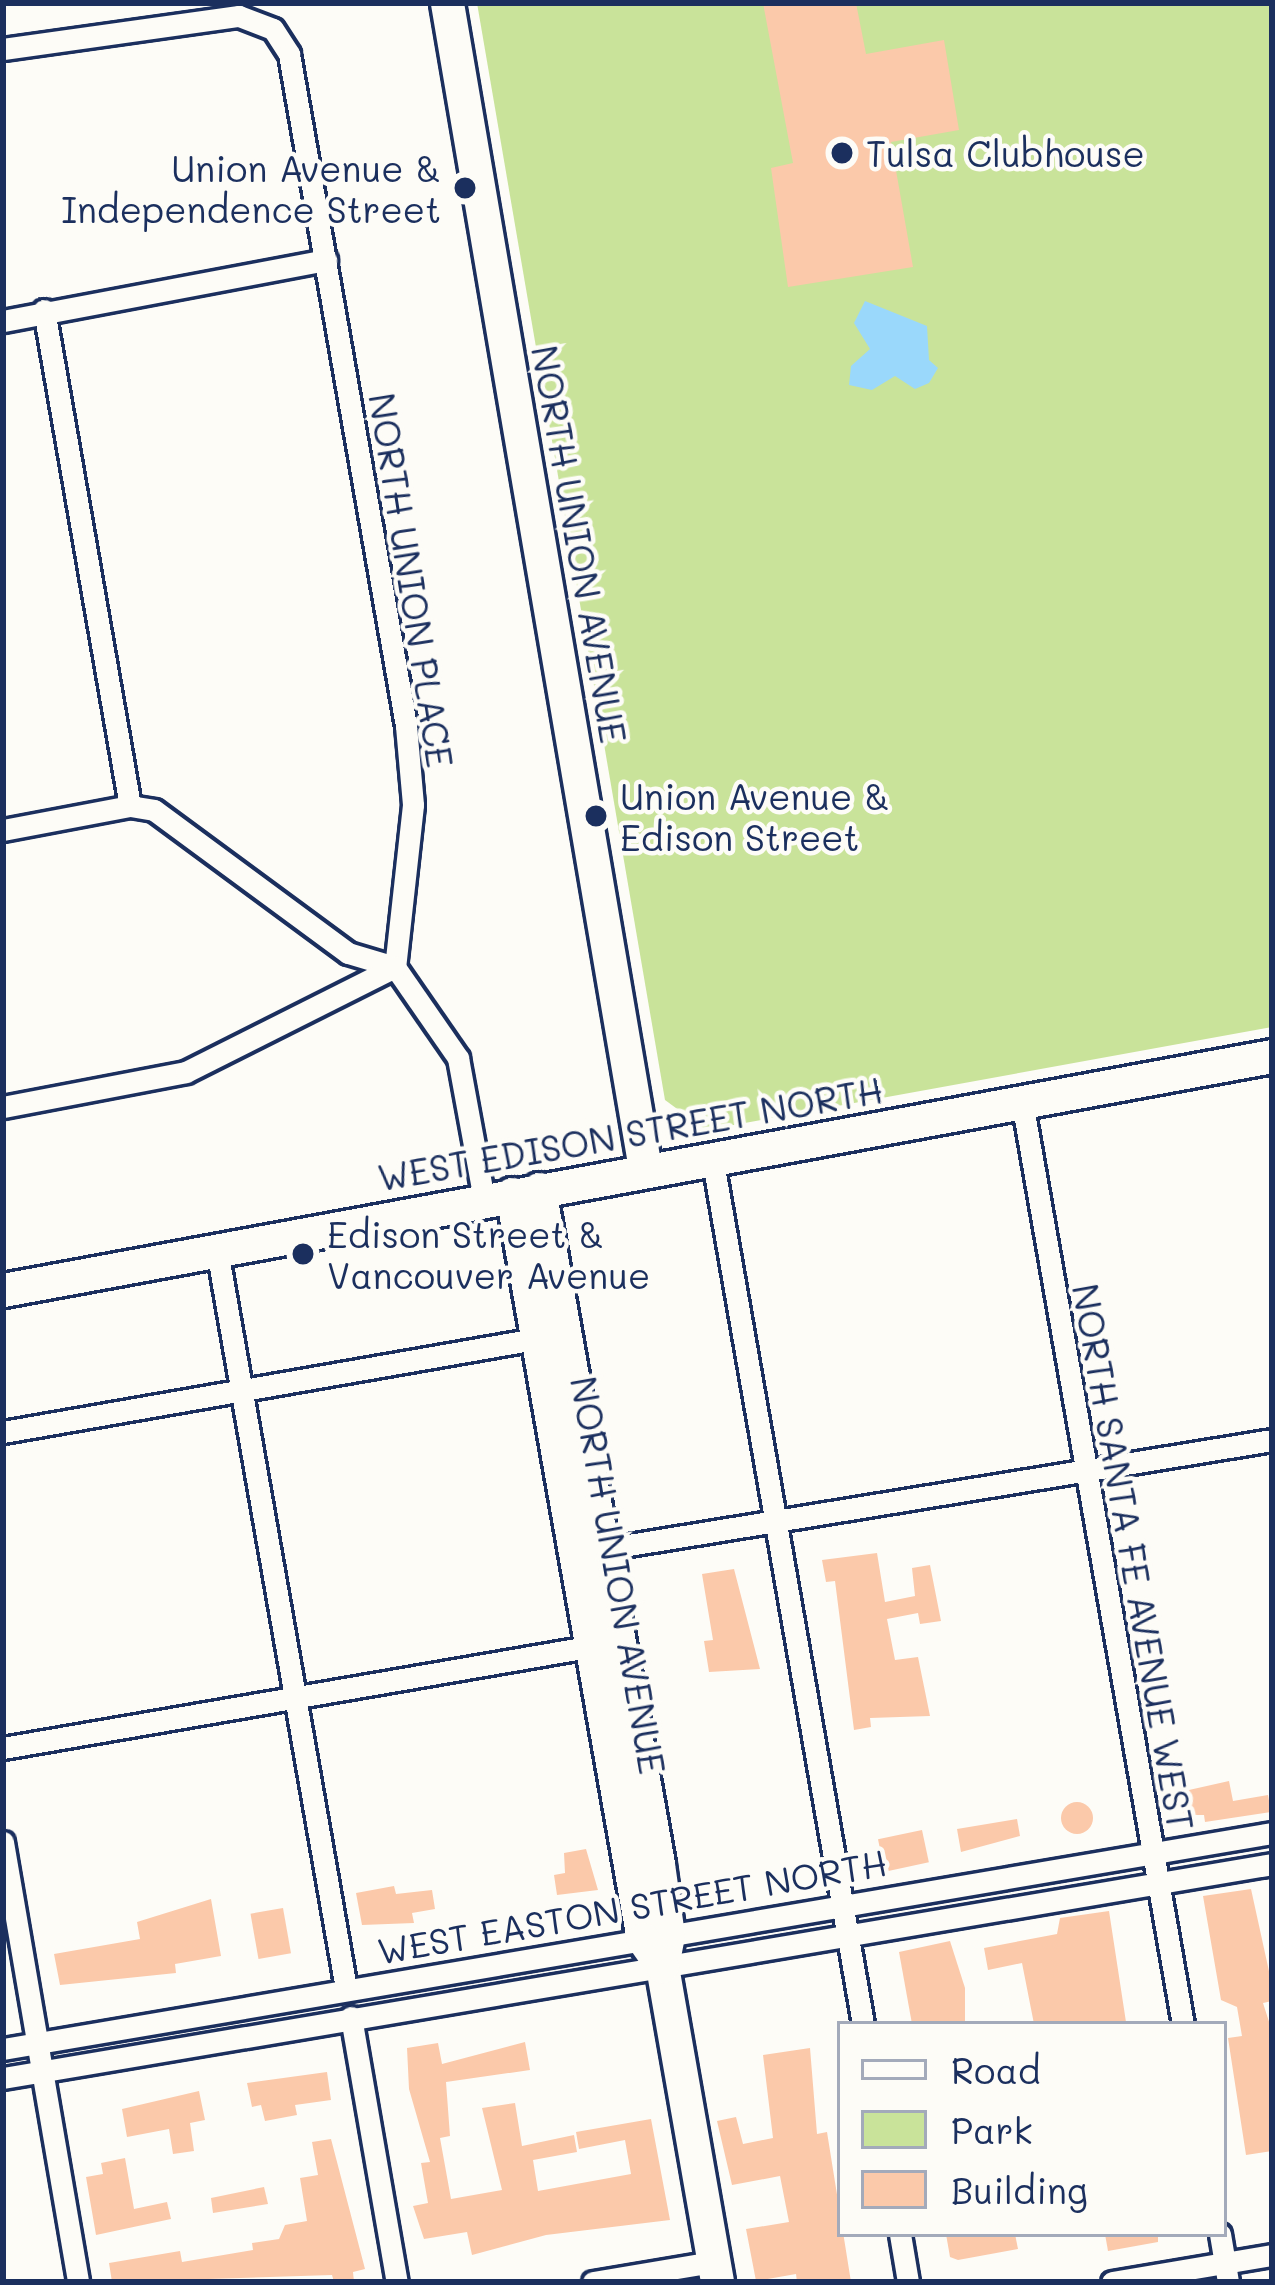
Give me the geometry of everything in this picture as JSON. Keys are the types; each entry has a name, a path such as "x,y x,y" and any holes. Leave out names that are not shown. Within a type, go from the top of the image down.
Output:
{"street":[{"name":"NORTH UNION AVENUE","path":"447,3 645,1168"},
{"name":"NORTH UNION PLACE","path":"175,12 252,17 273,29 295,68 411,769 394,967"},
{"path":"3,49 175,12"},
{"path":"3,321 326,260"},
{"path":"44,310 130,806"},
{"path":"3,830 130,806 170,815 348,953 394,967 458,1058 512,1194"},
{"path":"3,1107 186,1072 394,967"},
{"name":"WEST EDISON STREET NORTH","path":"3,1291 645,1168 1272,1056"},
{"name":"NORTH SANTA FE AVENUE WEST","path":"1022,1101 1182,2021"},
{"path":"712,1156 863,2021"},
{"name":"NORTH UNION AVENUE","path":"512,1194 551,1337 715,2272"},
{"path":"217,1250 346,1988"},
{"path":"3,1432 551,1337"},
{"path":"590,1551 1272,1440"},
{"path":"3,1748 606,1644"},
{"name":"WEST EASTON STREET NORTH","path":"3,2078 378,2012 842,1903 1272,1833"},
{"path":"3,1842 78,2282"},
{"name":"WEST EASTON STREET NORTH","path":"3,2049 372,1984 658,1947 848,1933 1272,1864"},
{"path":"372,1984 378,2012"},
{"path":"316,1994 321,2022"},
{"path":"351,2017 397,2282"},
{"path":"900,2237 908,2282"},
{"path":"1220,2237 1226,2272"},
{"path":"1112,2282 1226,2272 1272,2255"},
{"path":"593,2282 715,2272"}],"green space":[{"path":"477,3 1272,3 1272,1027 706,1130 665,1100"}],"water":[{"path":"865,301 927,326 929,360 938,368 929,383 915,389 895,376 872,390 849,385 851,366 870,349 854,323"}],"building":[{"name":"Tulsa Clubhouse","path":"763,3 856,3 866,54 944,40 959,130 891,142 913,267 788,287 771,168 793,163"},
{"path":"877,1553 885,1602 915,1596 912,1568 930,1565 941,1621 920,1624 918,1613 887,1619 895,1660 918,1657 930,1716 870,1718 871,1727 854,1730 835,1581 826,1582 822,1560"},
{"path":"734,1569 760,1669 709,1672 704,1641 713,1640 702,1574"},
{"path":"1229,1781 1233,1801 1268,1795 1271,1812 1205,1822 1204,1815 1184,1815 1180,1792"},
{"path":"1077,1802 1088,1807 1093,1818 1088,1829 1077,1834 1066,1829 1061,1818 1066,1807"},
{"path":"1017,1819 1020,1836 961,1852 957,1829"},
{"path":"922,1830 929,1862 885,1872 878,1839"},
{"path":"586,1849 598,1890 557,1895 554,1875 565,1873 564,1853"},
{"path":"394,1886 396,1894 432,1890 435,1909 412,1913 414,1923 362,1925 356,1893"},
{"path":"1251,1889 1272,1985 1272,2001 1263,2003 1272,2031 1272,2151 1246,2155 1228,2038 1242,2036 1237,2007 1221,2000 1203,1896"},
{"path":"211,1899 221,1956 175,1964 176,1973 60,1985 54,1954 140,1939 137,1922"},
{"path":"283,1908 291,1953 258,1959 251,1914"},
{"path":"1109,1911 1126,2021 1033,2021 1022,1963 988,1970 984,1948 1057,1934 1060,1918"},
{"path":"950,1941 965,1988 965,2021 911,2021 899,1952"},
{"path":"525,2042 530,2070 446,2082 450,2136 440,2138 451,2199 502,2190 482,2108 515,2103 522,2146 574,2135 577,2152 533,2160 538,2191 631,2174 625,2140 579,2149 576,2132 651,2119 670,2220 546,2235 472,2255 467,2232 424,2239 413,2206 428,2203 421,2163 430,2162 409,2089 407,2048 438,2043 442,2064"},
{"path":"810,2048 817,2134 827,2132 837,2194 837,2237 844,2237 851,2282 797,2282 796,2274 756,2281 746,2229 789,2222 780,2176 732,2185 717,2121 736,2117 743,2144 773,2138 763,2055"},
{"path":"327,2072 331,2100 295,2105 297,2115 265,2121 261,2105 252,2107 247,2083"},
{"path":"199,2091 205,2120 190,2123 194,2151 173,2154 169,2129 127,2137 122,2109"},
{"path":"331,2139 365,2269 353,2272 354,2282 334,2282 332,2275 112,2282 109,2263 180,2251 182,2262 253,2250 252,2243 279,2239 285,2225 307,2221 300,2178 318,2175 312,2142"},
{"path":"125,2158 134,2209 167,2202 171,2219 96,2235 86,2177 103,2174 101,2163"},
{"path":"264,2187 268,2204 213,2213 211,2198"},
{"path":"947,2237 1016,2237 1018,2249 958,2260 950,2257"},
{"path":"1106,2237 1158,2237 1158,2242 1108,2251"}],"place":[{"name":"Tulsa Clubhouse","path":"842,153"},
{"name":"Union Avenue & Independence Street","path":"465,188"},
{"name":"Union Avenue & Edison Street","path":"596,816"},
{"name":"Edison Street & Vancouver Avenue","path":"303,1254"}]}
